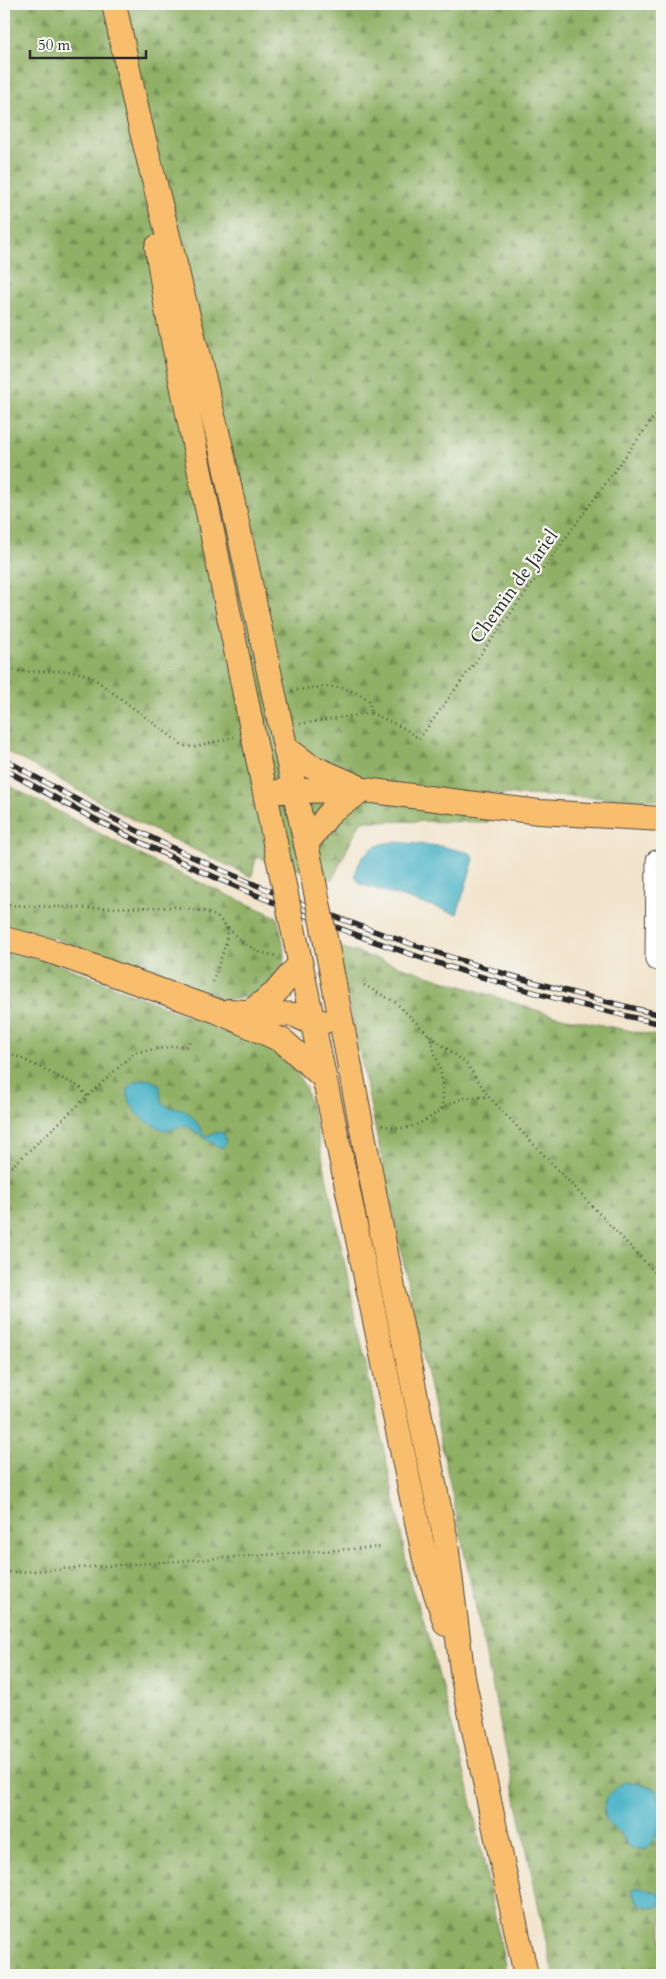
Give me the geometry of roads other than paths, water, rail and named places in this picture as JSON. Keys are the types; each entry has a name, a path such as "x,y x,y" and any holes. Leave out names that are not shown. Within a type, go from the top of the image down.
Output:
{"main road":[{"path":"114,4 138,116 221,448 287,749 359,1117 445,1536 463,1678 526,1975"},
{"path":"138,116 166,310 278,857 291,956 314,1024 322,1076 425,1560 463,1678"},
{"path":"287,749 310,766 365,790"},
{"path":"265,791 365,790 539,812 662,819"},
{"path":"306,844 332,810 365,790"},
{"path":"4,938 47,950 217,1011 283,1041 322,1076"},
{"path":"250,1012 275,993 291,956"},
{"path":"217,1011 296,1015 314,1024"},
{"path":"283,1041 304,1034 314,1024 340,1019"}],"lane":[{"path":"662,860 656,860 655,960 662,962"}],"water":[{"path":"395,842 440,846 470,853 474,859 457,914 360,884 355,875 364,856 374,847"},
{"path":"148,1079 159,1084 162,1103 171,1108 181,1109 189,1113 205,1136 219,1132 224,1134 226,1142 223,1148 215,1145 186,1125 166,1131 139,1116 131,1105 127,1089 136,1081"},
{"path":"627,1781 655,1789 658,1796 661,1821 656,1837 646,1850 629,1848 621,1834 610,1826 604,1811 610,1793"},
{"path":"640,1887 660,1894 662,1902 658,1907 645,1906 635,1898 632,1889"}],"railway":[{"path":"4,759 82,802 161,842 241,879 323,912 491,970 576,994 662,1015"},
{"path":"4,769 81,812 161,852 241,889 323,922 407,953 491,980 576,1004 662,1024"}]}
